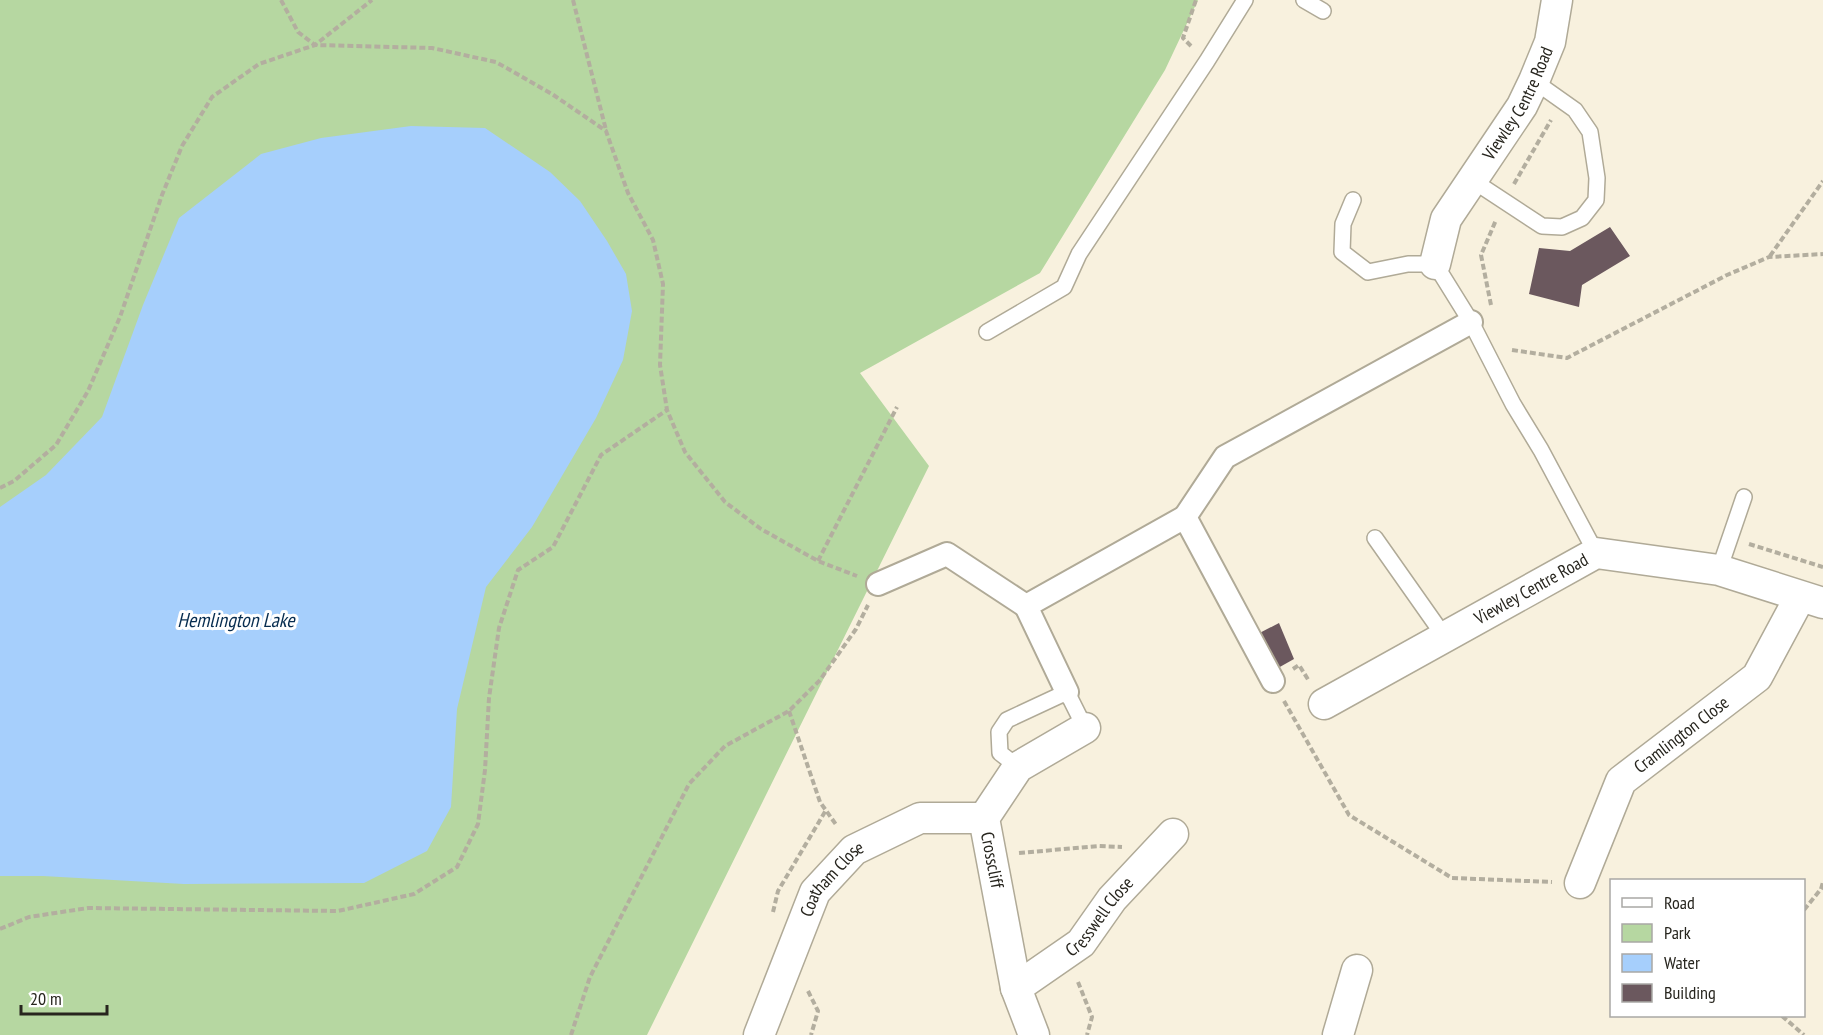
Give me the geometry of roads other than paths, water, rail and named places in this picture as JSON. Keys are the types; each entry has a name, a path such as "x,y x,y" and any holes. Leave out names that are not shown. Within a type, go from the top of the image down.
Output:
{"street":[{"name":"Viewley Centre Road","path":"1435,264 1446,219 1522,106 1534,81 1550,42 1557,0"},
{"path":"1026,606 1185,517 1225,457 1471,322"},
{"path":"1185,517 1273,681"},
{"name":"Viewley Centre Road","path":"1324,704 1596,553 1719,570 1811,600"},
{"path":"878,584 947,554 1026,606 1067,692"},
{"name":"Cramlington Close","path":"1580,883 1621,781 1757,677 1811,600"},
{"name":"Crosscliff","path":"1034,1035 1016,988 984,818 1018,767 1085,729"},
{"name":"Coatham Close","path":"759,1035 815,891 854,850 920,818 984,818"},
{"name":"Cresswell Close","path":"1016,988 1081,943 1112,899 1166,841"},
{"path":"1338,1035 1357,970"}],"lane":[{"path":"987,332 1064,287 1079,254 1245,0"},
{"path":"1304,0 1323,11"},
{"path":"1472,180 1542,226 1562,227 1582,218 1596,200 1597,178 1590,132 1575,110 1534,81"},
{"path":"1353,200 1343,224 1342,252 1368,272 1408,264 1435,264 1471,322 1513,404 1541,450 1596,553"},
{"path":"1719,570 1744,497"},
{"path":"1375,538 1444,636"},
{"path":"1018,767 1000,753 999,732 1007,720 1067,692 1085,729"}],"water":[{"name":"Hemlington Lake","path":"411,126 485,128 550,172 580,201 607,241 626,274 632,311 623,360 596,418 532,527 486,587 457,709 451,807 427,851 364,883 184,884 43,876 0,876 0,507 46,475 102,417 143,305 179,218 261,154 321,138"}]}
